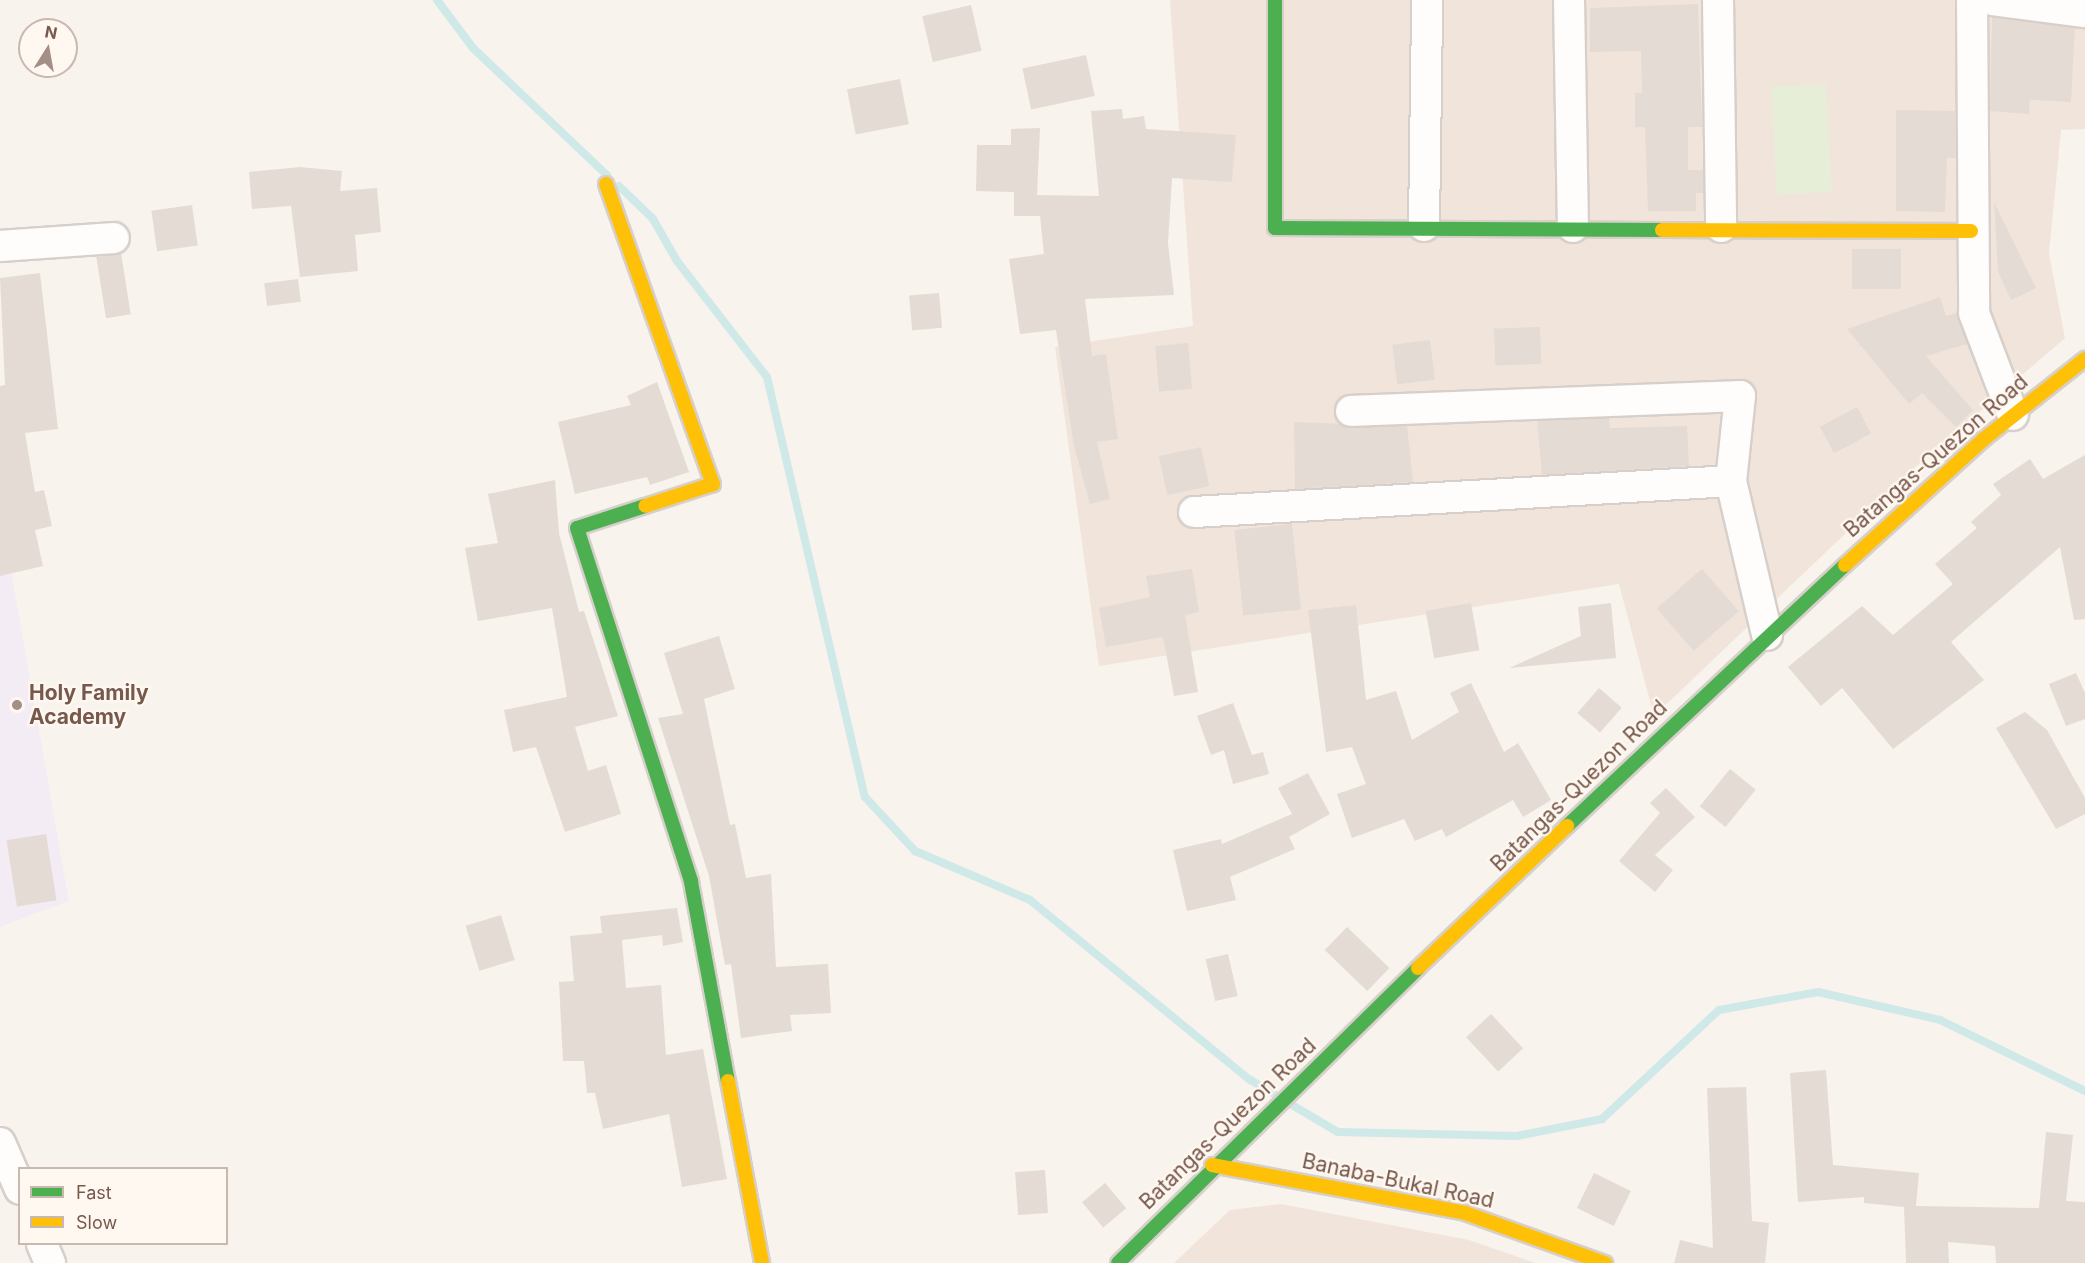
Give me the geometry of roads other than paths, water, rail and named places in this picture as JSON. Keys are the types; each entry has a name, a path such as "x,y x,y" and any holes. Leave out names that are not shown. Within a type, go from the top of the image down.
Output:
{"street":[{"path":"1275,0 1275,228 1721,227 1971,231"},
{"path":"1424,226 1427,0"},
{"path":"1569,0 1573,227"},
{"path":"1718,0 1721,227"},
{"path":"1972,0 1971,231 1974,313 2013,415"},
{"path":"1992,0 2085,12"},
{"path":"606,184 713,484 577,528 692,882 762,1263"},
{"path":"0,246 114,238"},
{"name":"Batangas-Quezon Road","path":"1118,1263 1212,1165 1767,636 2013,415 2085,359"},
{"path":"1352,411 1740,396 1731,480 1767,636"},
{"path":"1194,512 1731,480"},
{"path":"0,1143 18,1185"},
{"name":"Banaba-Bukal Road","path":"1212,1165 1465,1213 1605,1263"},
{"path":"42,1245 50,1263"}],"waterway":[{"path":"437,0 473,48 607,175"},
{"path":"619,186 653,219 677,261 767,377 865,797 915,851 1030,900 1249,1079 1276,1095"},
{"path":"1287,1102 1338,1132 1517,1136 1602,1119 1719,1010 1818,992 1940,1020 2085,1091"}],"place":[{"name":"Holy Family Academy","path":"17,705"}]}
